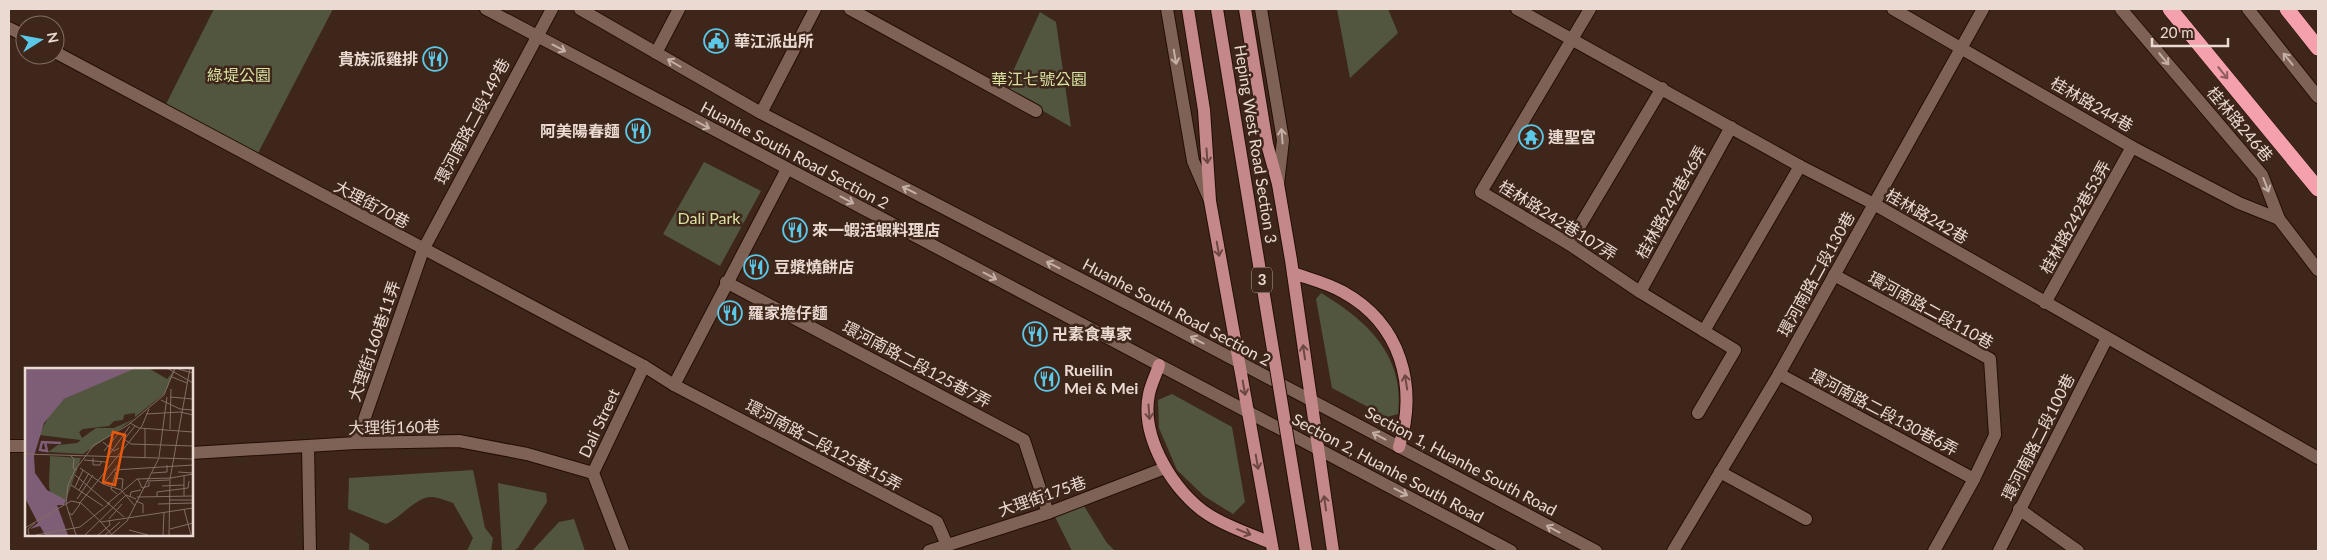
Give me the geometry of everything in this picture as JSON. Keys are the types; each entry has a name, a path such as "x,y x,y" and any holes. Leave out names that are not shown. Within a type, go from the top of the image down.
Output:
{"highway":[{"path":"2170,9 2318,189"},
{"path":"2287,9 2318,48"}],"main road":[{"path":"1188,9 1204,110 1210,201 1272,547"},
{"name":"Heping West Road Section 3","path":"1218,9 1306,551"},
{"name":"Heping West Road Section 3","path":"1245,9 1259,101 1267,144 1278,184 1293,273 1332,551"},
{"path":"1293,273 1343,292 1374,316 1386,331 1396,348 1407,386 1406,426 1399,447"},
{"path":"1159,365 1149,395 1149,414 1152,432 1165,468 1191,501 1208,514 1272,547"}],"street":[{"name":"Huanhe South Road Section 2","path":"486,9 1249,414"},
{"name":"環河南路二段149巷","path":"423,250 552,9"},
{"name":"Huanhe South Road Section 2","path":"580,9 762,113 1310,400"},
{"path":"656,53 679,9"},
{"path":"762,113 815,9"},
{"path":"850,9 1036,112"},
{"path":"1167,9 1193,161 1210,201"},
{"name":"Heping West Road Section 3","path":"1261,9 1283,140 1278,184"},
{"name":"桂林路242巷","path":"1517,9 1800,166 1874,204 2045,304 2318,458"},
{"name":"桂林路242巷107弄","path":"1590,9 1481,192 1569,244 1640,292 1735,350 1698,413"},
{"name":"桂林路244巷","path":"1893,9 2132,147 2239,203 2279,219"},
{"name":"環河南路二段130巷","path":"1673,551 1779,374 1983,9"},
{"name":"桂林路246巷","path":"2121,9 2262,175 2279,219 2318,270"},
{"path":"2248,9 2318,97"},
{"name":"大理街70巷","path":"65,57 423,250 644,366 674,385"},
{"path":"1569,244 1662,88"},
{"name":"桂林路242巷46弄","path":"1640,292 1731,127"},
{"name":"桂林路242巷53弄","path":"2045,304 2132,147"},
{"path":"1704,331 1800,166"},
{"path":"674,385 726,282 787,169"},
{"name":"大理街160巷11弄","path":"356,443 423,250"},
{"name":"環河南路二段110巷","path":"1834,275 1990,359 1995,435 1974,479 1934,551"},
{"name":"環河南路二段125巷7弄","path":"726,282 1024,440 1048,513"},
{"name":"環河南路二段100巷","path":"1999,551 2107,338"},
{"name":"Dali Street","path":"623,551 593,472 644,366"},
{"name":"環河南路二段130巷6弄","path":"1779,374 1974,479"},
{"name":"環河南路二段125巷15弄","path":"674,385 937,522 947,545"},
{"name":"Section 1, Huanhe South Road","path":"1310,400 1596,551"},
{"name":"Section 2, Huanhe South Road","path":"1249,414 1511,551"},
{"name":"大理街160巷","path":"192,453 356,443 459,441 527,454 593,472"},
{"path":"9,446 25,446"},
{"path":"308,447 310,551"},
{"name":"大理街175巷","path":"929,551 1048,513 1165,468"},
{"path":"1720,472 1806,519"},
{"path":"2019,509 2078,551"}],"green space":[{"name":"綠堤公園","path":"214,9 333,9 257,155 164,108"},
{"path":"1337,9 1388,9 1398,33 1350,78"},
{"name":"華江七號公園","path":"1040,12 1056,22 1071,127 1005,89"},
{"name":"Dali Park","path":"704,162 761,191 720,266 663,234"},
{"path":"1321,293 1353,315 1367,328 1389,357 1399,393 1398,414 1387,417 1332,388 1316,299"},
{"path":"1172,394 1232,427 1245,502 1233,514 1204,496 1177,470 1159,428 1158,400"},
{"path":"473,470 485,528 493,538 491,551 467,551 473,538 453,503 441,499 433,497 421,500 386,524 348,509 349,478"},
{"path":"498,483 546,493 547,502 518,548 513,551 502,551"},
{"path":"1084,506 1107,543 1115,551 1072,551 1054,515"},
{"path":"574,519 585,551 532,551 559,522"},
{"path":"350,532 369,544 369,551 349,551"}],"place":[{"name":"華江派出所","path":"716,41"},
{"name":"貴族派雞排","path":"435,59"},
{"name":"阿美陽春麵","path":"638,131"},
{"name":"連聖宮","path":"1531,137"},
{"name":"來一蝦活蝦料理店","path":"795,230"},
{"name":"豆漿燒餅店","path":"756,267"},
{"name":"羅家擔仔麵","path":"730,313"},
{"name":"卍素食專家","path":"1035,334"},
{"name":"Rueilin Mei & Mei","path":"1047,379"}]}
